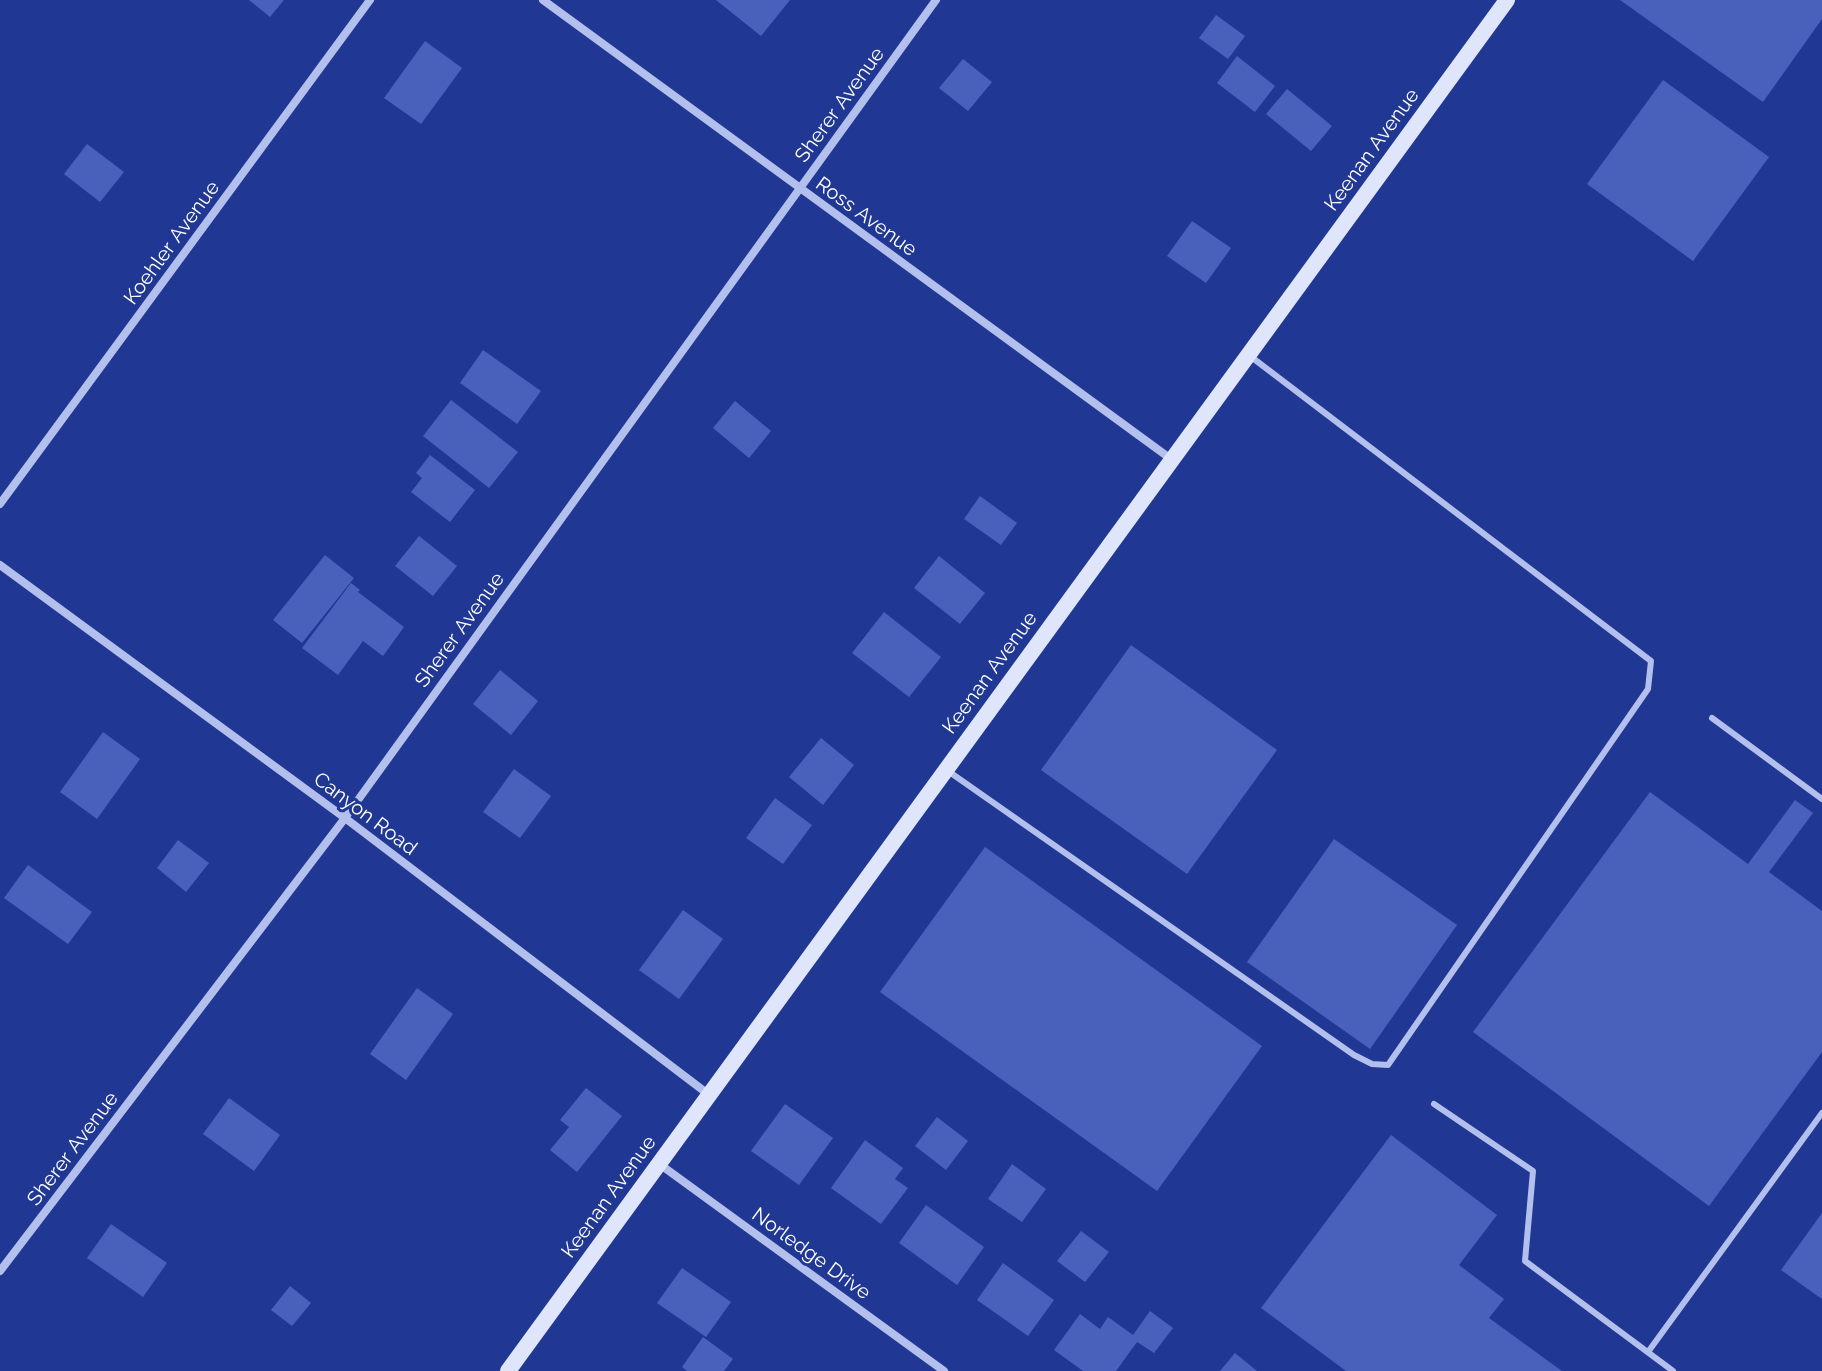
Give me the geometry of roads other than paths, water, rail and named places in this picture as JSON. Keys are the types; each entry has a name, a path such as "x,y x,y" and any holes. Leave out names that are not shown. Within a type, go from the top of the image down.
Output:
{"street":[{"name":"Koehler Avenue","path":"0,504 370,0"},
{"name":"Ross Avenue","path":"543,0 1171,459"},
{"name":"Sherer Avenue","path":"0,1271 345,818 936,0"},
{"name":"Keenan Avenue","path":"508,1371 1507,0"},
{"name":"Canyon Road","path":"0,565 345,818 708,1094"},
{"name":"Norledge Drive","path":"658,1163 944,1371"}],"lane":[{"path":"945,769 1354,1055 1372,1064 1388,1065 1648,689 1651,661 1247,354"},
{"path":"1712,718 1822,799"},
{"path":"1434,1104 1533,1171 1525,1261 1673,1371"},
{"path":"1648,1352 1822,1113"}]}
